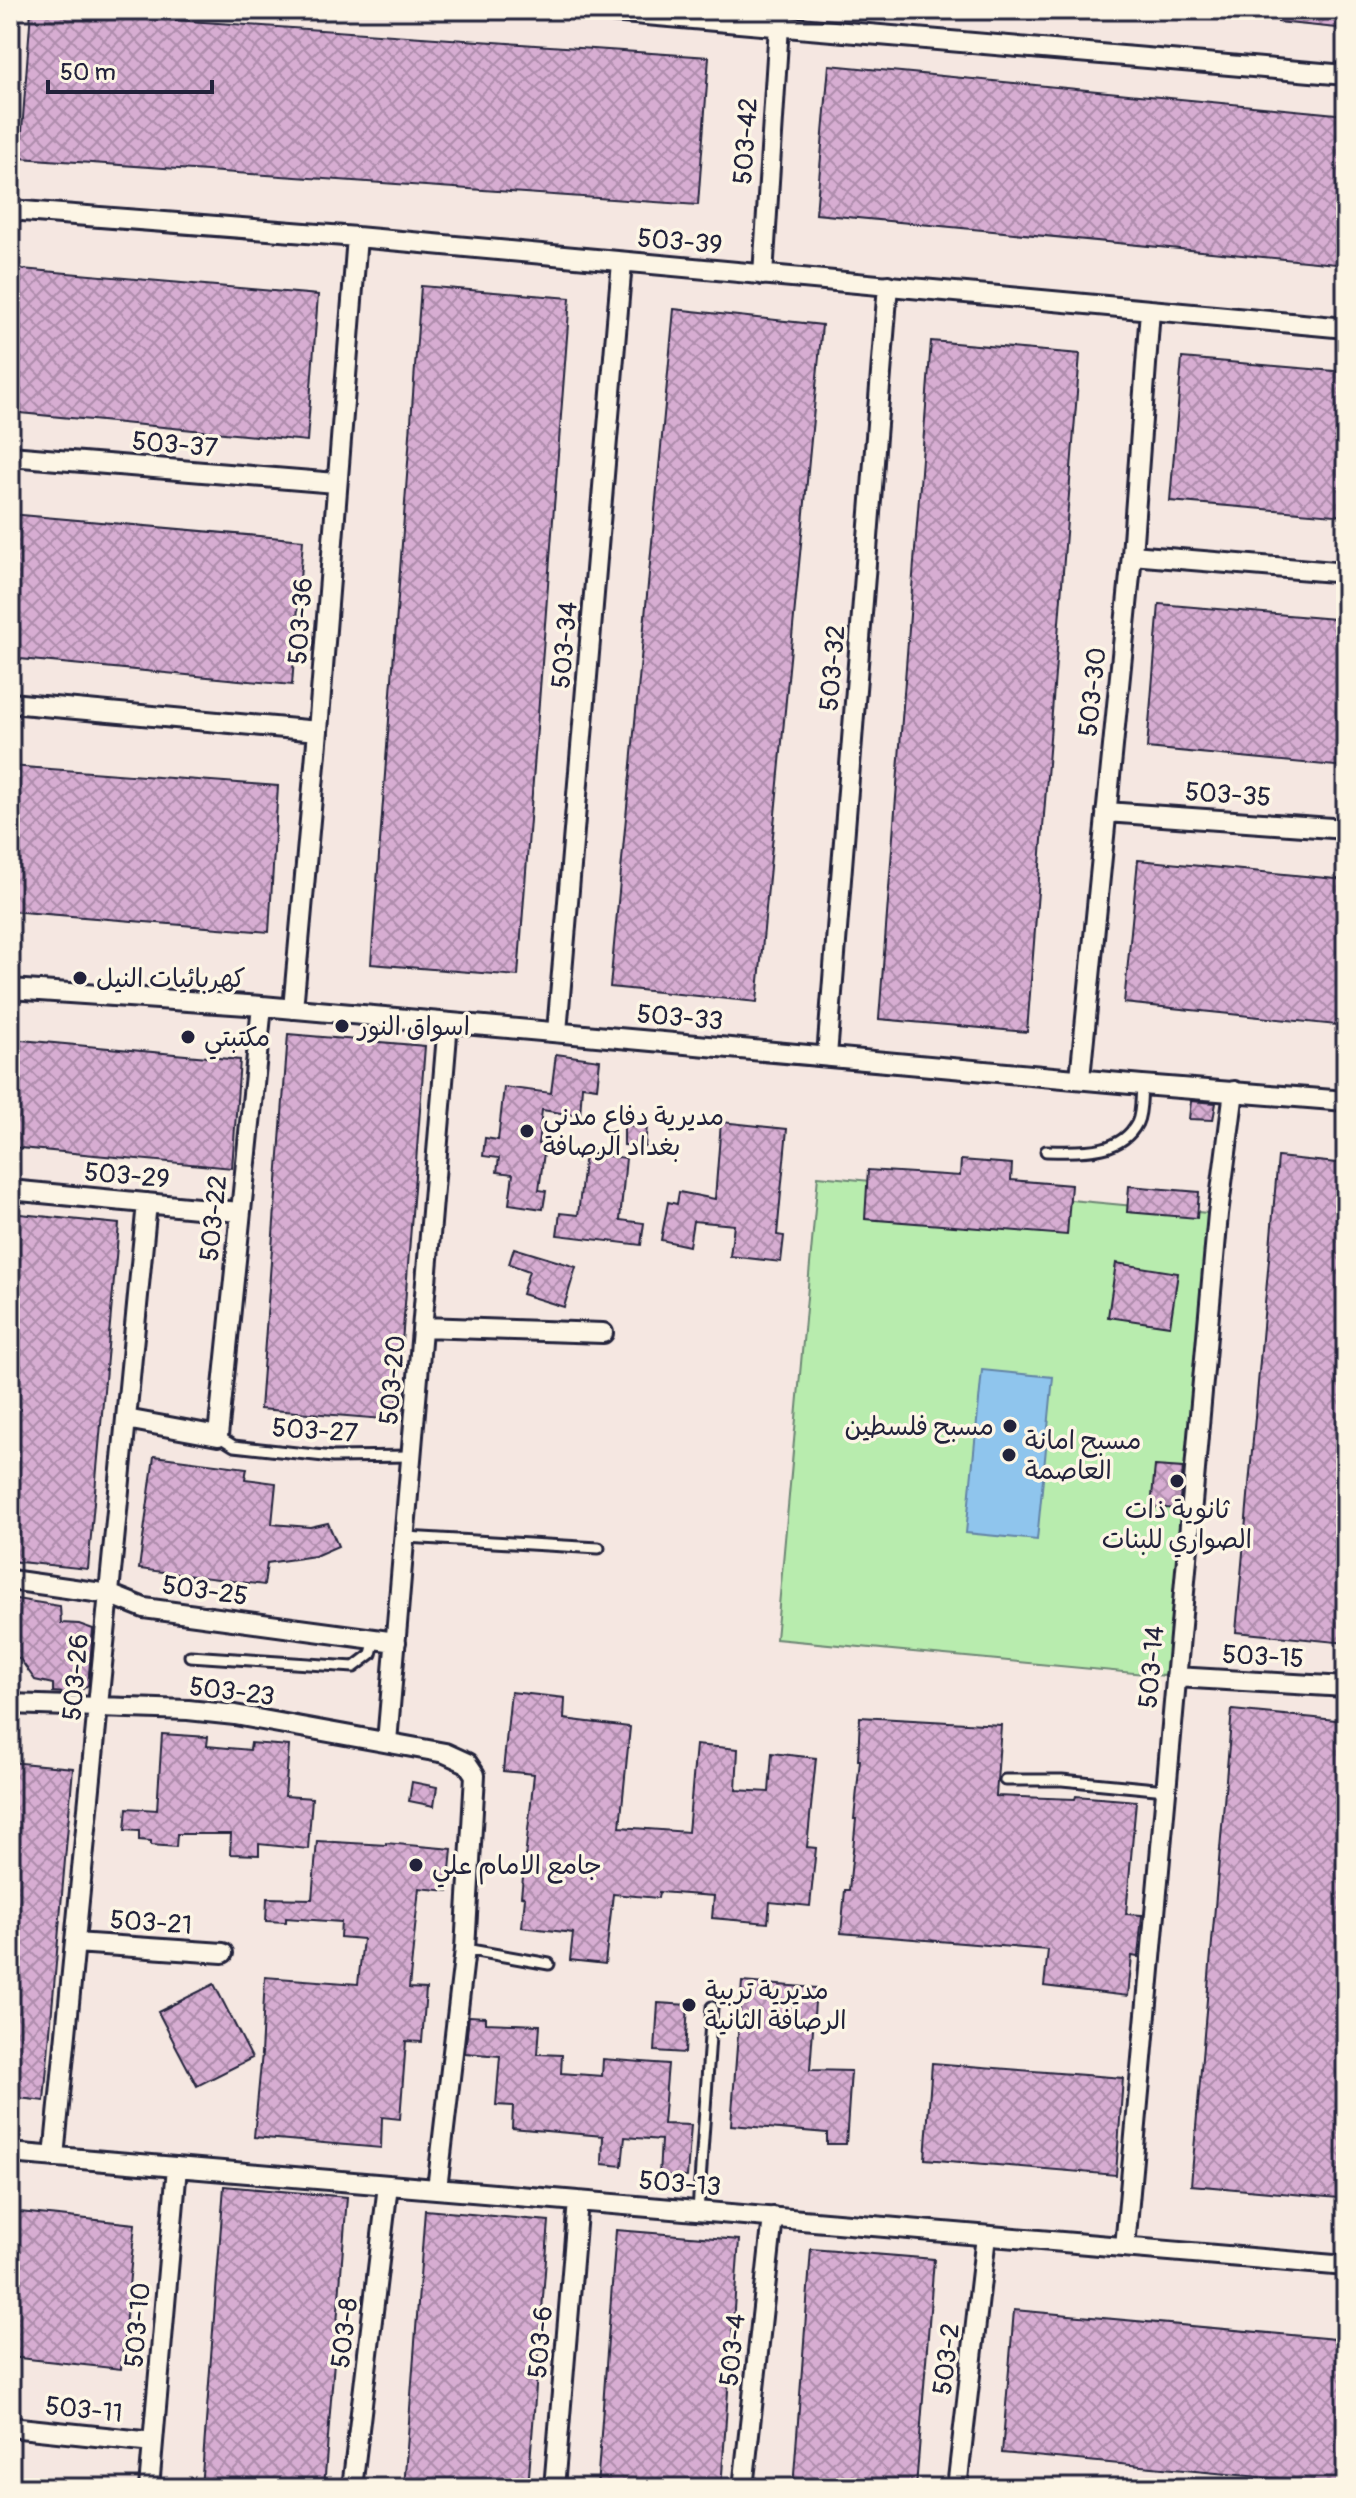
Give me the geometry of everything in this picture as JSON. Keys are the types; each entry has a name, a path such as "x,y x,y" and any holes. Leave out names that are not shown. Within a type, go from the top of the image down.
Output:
{"street":[{"path":"588,10 779,18 1346,75"},
{"name":"503-42","path":"763,275 779,18"},
{"name":"503-39","path":"10,210 357,237 1346,328"},
{"name":"503-36","path":"293,1009 357,237"},
{"name":"503-34","path":"557,1032 622,262"},
{"name":"503-32","path":"827,1056 888,285"},
{"name":"503-30","path":"1080,1078 1132,555 1150,310"},
{"name":"503-37","path":"10,456 336,483"},
{"path":"1132,555 1346,573"},
{"path":"10,703 318,731"},
{"name":"503-35","path":"1106,812 1346,829"},
{"name":"503-33","path":"10,989 262,1006 1346,1101"},
{"name":"503-22","path":"218,1436 262,1006"},
{"name":"503-20","path":"387,1742 448,1023"},
{"name":"503-14","path":"1125,2247 1218,1214 1234,1091"},
{"name":"503-29","path":"10,1190 239,1212"},
{"name":"503-26","path":"54,2157 147,1203"},
{"path":"423,1327 603,1333"},
{"path":"126,1419 218,1436"},
{"name":"503-25","path":"10,1580 109,1594 144,1608 396,1642"},
{"name":"503-15","path":"1176,1677 1346,1687"},
{"name":"503-23","path":"10,1704 219,1713 445,1753 467,1763 475,1775 465,1949"},
{"name":"503-21","path":"75,1943 223,1953"},
{"path":"437,2189 465,1949"},
{"name":"503-13","path":"10,2153 1346,2266"},
{"name":"503-10","path":"149,2488 177,2167"},
{"name":"503-8","path":"352,2488 388,2185"},
{"name":"503-6","path":"554,2488 578,2201"},
{"name":"503-4","path":"743,2488 773,2217"},
{"name":"503-2","path":"957,2488 986,2236"},
{"name":"503-11","path":"10,2427 153,2442"}],"lane":[{"path":"1046,1151 1099,1150 1122,1139 1137,1122 1142,1085"},
{"name":"503-27","path":"218,1436 234,1446 333,1457 412,1456"},
{"path":"405,1537 599,1548"},
{"path":"190,1656 354,1667 371,1654 375,1639"},
{"path":"1005,1780 1062,1780 1166,1790"},
{"path":"465,1949 549,1964"},
{"path":"698,2211 712,2007"}],"green space":[{"path":"818,1176 1218,1214 1176,1677 776,1639"}],"water":[{"name":"مسبح امانة العاصمة","path":"982,1370 1053,1377 1037,1540 966,1533"}],"building":[{"path":"31,10 709,57 698,205 20,158"},
{"path":"1278,10 1346,10 1346,29 1278,22"},
{"path":"829,65 1346,115 1346,265 816,214"},
{"path":"10,268 318,295 307,441 10,412"},
{"path":"421,286 570,298 518,976 371,964"},
{"path":"674,309 822,325 757,1002 610,987"},
{"path":"931,341 1080,354 1027,1032 879,1019"},
{"path":"1182,358 1346,372 1346,516 1170,501"},
{"path":"10,514 303,540 292,685 10,658"},
{"path":"1159,604 1346,620 1346,767 1147,748"},
{"path":"10,766 278,786 269,932 10,911"},
{"path":"1138,860 1346,880 1346,1026 1124,1003"},
{"path":"288,1034 425,1046 396,1420 260,1409"},
{"path":"10,1039 240,1060 232,1168 10,1147"},
{"path":"556,1054 600,1060 597,1088 582,1086 580,1116 542,1110 538,1144 545,1145 539,1190 546,1191 543,1209 509,1204 513,1174 497,1172 499,1158 483,1156 485,1138 498,1140 504,1087 551,1093"},
{"path":"1191,1101 1216,1103 1213,1120 1189,1119"},
{"path":"721,1122 787,1129 777,1235 784,1236 781,1262 730,1256 734,1225 693,1221 689,1246 661,1240 668,1202 677,1204 679,1192 715,1199"},
{"path":"624,1125 647,1126 645,1146 624,1145"},
{"path":"585,1153 626,1158 620,1220 644,1223 641,1245 557,1235 560,1213 578,1215"},
{"path":"1278,1157 1346,1164 1346,1643 1236,1632"},
{"path":"961,1160 1012,1164 1011,1180 1071,1185 1067,1235 865,1219 868,1170 960,1176"},
{"path":"1129,1186 1199,1192 1197,1218 1127,1212"},
{"path":"10,1213 119,1224 88,1569 10,1561"},
{"path":"514,1248 576,1267 564,1307 522,1294 529,1271 509,1264"},
{"path":"1116,1263 1178,1273 1170,1326 1108,1317"},
{"path":"154,1456 247,1468 245,1479 276,1483 272,1524 310,1527 328,1523 338,1546 315,1556 267,1563 264,1585 139,1569"},
{"path":"1155,1466 1183,1468 1179,1509 1151,1507"},
{"path":"10,1598 60,1606 61,1623 93,1629 88,1685 76,1694 53,1692 53,1684 35,1680 20,1659 10,1655"},
{"path":"511,1692 565,1698 564,1719 630,1727 620,1827 688,1832 696,1745 738,1749 736,1790 769,1792 772,1753 816,1758 807,1847 816,1848 810,1906 770,1902 768,1923 712,1918 714,1896 659,1892 658,1898 613,1894 605,1964 570,1960 573,1933 522,1927 525,1897 521,1896 534,1774 503,1771"},
{"path":"1232,1710 1346,1721 1346,2111 1338,2198 1191,2185"},
{"path":"860,1717 1001,1725 996,1796 1075,1799 1076,1796 1136,1801 1126,1914 1142,1915 1138,1957 1132,1956 1128,1996 1044,1986 1048,1950 841,1933 856,1819"},
{"path":"162,1734 208,1737 207,1746 250,1750 251,1743 289,1746 285,1796 312,1798 308,1849 259,1844 259,1855 230,1854 231,1834 177,1834 176,1847 151,1845 151,1841 139,1840 139,1831 125,1830 127,1808 157,1810"},
{"path":"10,1762 73,1768 44,2101 10,2097"},
{"path":"412,1782 437,1787 434,1806 409,1801"},
{"path":"317,1841 452,1849 448,1891 419,1888 409,1988 426,1989 422,2042 406,2041 400,2119 382,2117 381,2148 254,2137 265,1977 358,1984 363,1939 340,1937 341,1922 286,1918 286,1922 266,1921 267,1898 312,1899"},
{"path":"742,1982 816,1988 810,2070 851,2071 846,2144 827,2144 827,2133 731,2125"},
{"path":"214,1984 252,2058 197,2086 158,2012"},
{"path":"658,2003 688,2005 685,2053 655,2051"},
{"path":"469,2016 485,2017 485,2023 540,2025 538,2054 562,2055 561,2073 602,2076 603,2059 668,2064 663,2124 691,2125 687,2177 659,2175 661,2140 625,2137 622,2166 602,2164 603,2136 512,2128 513,2106 496,2105 500,2056 465,2053"},
{"path":"932,2063 1123,2078 1116,2175 925,2159"},
{"path":"224,2186 347,2197 324,2488 201,2488"},
{"path":"425,2210 549,2221 528,2488 404,2488"},
{"path":"10,2211 135,2224 121,2369 10,2357"},
{"path":"616,2230 739,2240 721,2488 597,2488"},
{"path":"811,2249 934,2259 916,2488 793,2488"},
{"path":"1014,2310 1346,2340 1346,2485 1002,2453"}],"place":[{"name":"كهربائيات النيل","path":"80,978"},
{"name":"اسواق النور","path":"342,1026"},
{"name":"مكتبتي","path":"188,1037"},
{"name":"مديرية دفاع مدني بغداد الرصافة","path":"527,1131"},
{"name":"مسبح فلسطين","path":"1010,1426"},
{"name":"مسبح امانة العاصمة","path":"1009,1455"},
{"name":"ثانوية ذات الصواري للبنات","path":"1177,1481"},
{"name":"جامع الامام علي","path":"416,1865"},
{"name":"مديرية تربية الرصافة الثانية","path":"689,2005"}]}
